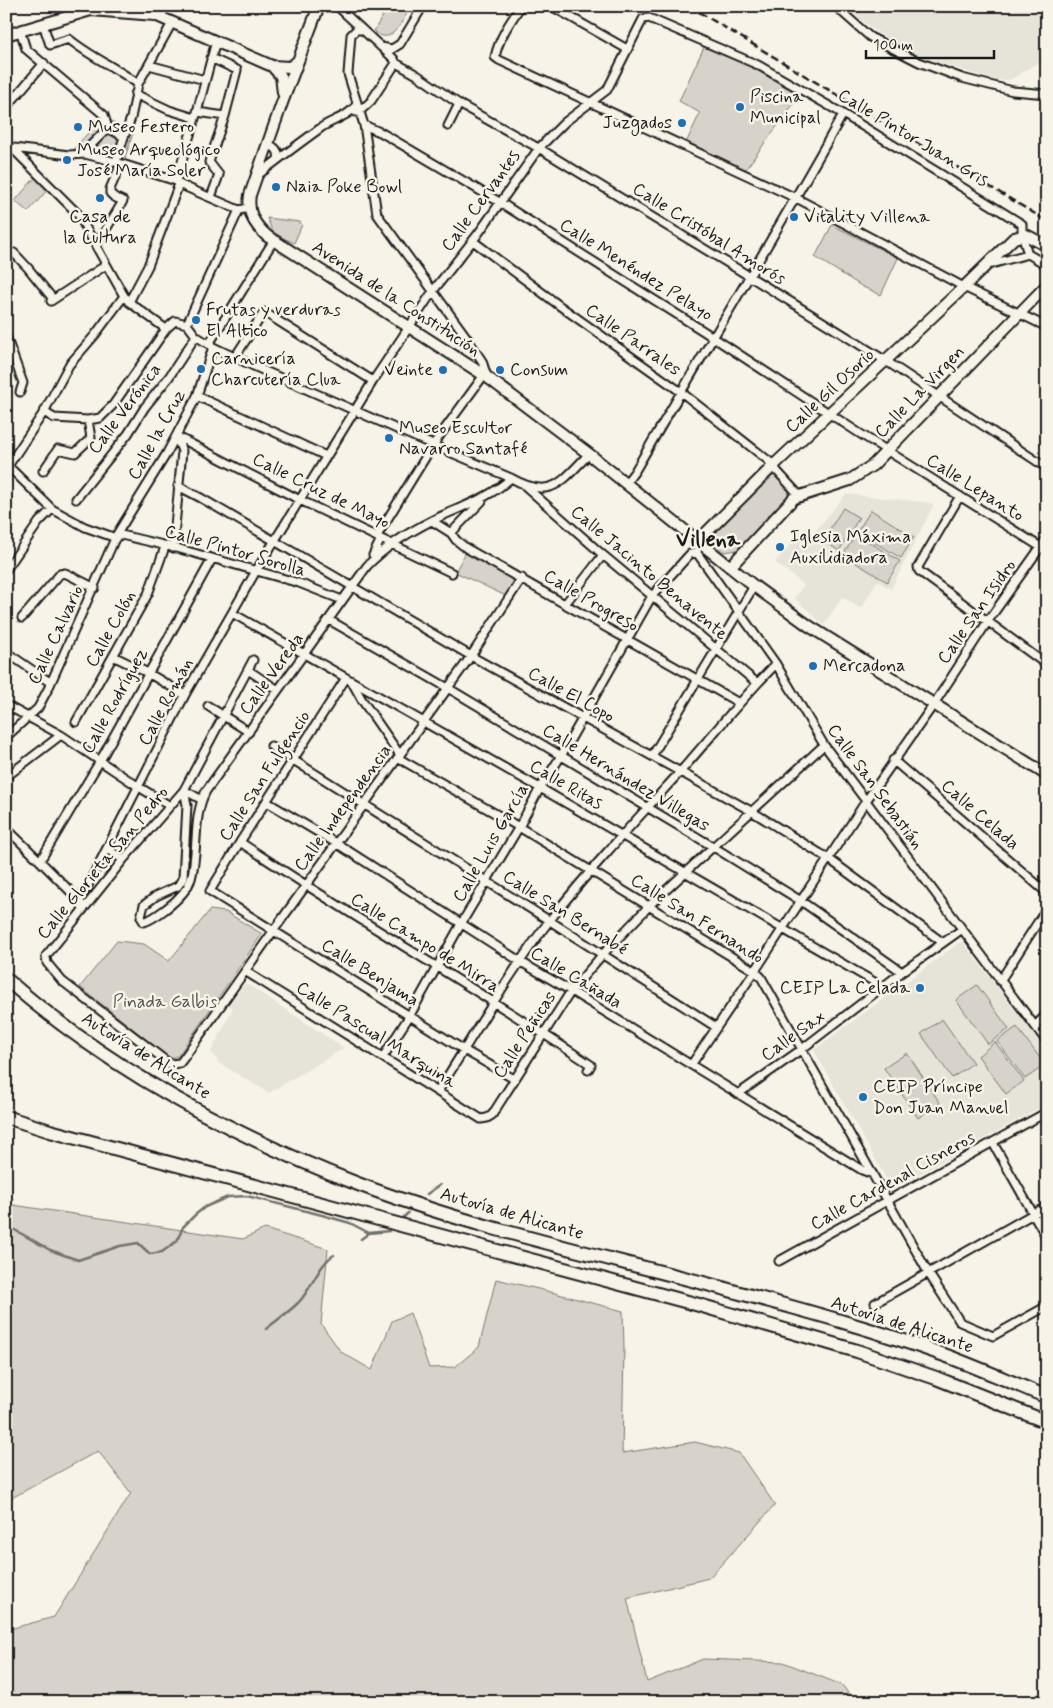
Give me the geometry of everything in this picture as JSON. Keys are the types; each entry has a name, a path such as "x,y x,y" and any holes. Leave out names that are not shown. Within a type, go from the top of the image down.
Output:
{"highway":[{"name":"Autovía de Alicante","path":"6,979 62,1024 151,1084 237,1131 359,1184 435,1210 529,1238 709,1285 860,1328 945,1356 1047,1397"},
{"path":"6,1117 50,1131 699,1305 838,1345 936,1378 1047,1422"}],"street":[{"path":"160,18 165,6"},
{"path":"44,412 54,418 88,420 100,418 113,406 172,322 184,324 250,195 319,6"},
{"name":"Calle Cristóbal Amorós","path":"337,6 396,63 459,104 539,148 749,276 886,361 1047,468"},
{"path":"381,47 392,49 400,44 423,6"},
{"path":"521,6 497,49 495,57 499,60 796,198 964,288 1047,327"},
{"path":"551,6 626,49"},
{"path":"837,7 870,37 919,62 962,78 1013,91 1047,94"},
{"path":"6,34 91,10 114,9 155,15 272,66 278,71 282,80 282,103"},
{"name":"Calle Pintor Juan Gris","path":"640,22 643,19 649,18 742,57 843,114 1022,224 1018,236 1028,254"},
{"name":"Calle Cervantes","path":"326,456 433,291 473,241 539,148 565,122 607,90 640,22"},
{"path":"96,246 123,201 114,197 110,193 110,189 131,118 138,84 172,23"},
{"path":"43,24 50,45 69,39 91,56 123,73 138,84"},
{"path":"20,30 26,49 104,114 108,128 124,137"},
{"path":"362,30 356,30 351,36 348,74 364,125 377,214 482,361 486,376"},
{"path":"7,467 44,412 69,365 126,299 148,266 177,183 216,41"},
{"path":"211,58 237,70 225,116 209,162 220,175 211,197"},
{"path":"272,66 290,67 298,61"},
{"path":"6,108 44,63"},
{"path":"257,176 325,126 371,101 396,63"},
{"path":"149,65 205,80"},
{"path":"135,94 169,110 196,115 225,116"},
{"path":"448,126 459,104"},
{"path":"626,483 635,471 796,198 843,114"},
{"name":"Calle Menéndez Pelayo","path":"364,125 382,133 500,203 713,336 886,450"},
{"path":"85,154 87,149 108,128"},
{"path":"268,144 277,151 278,159"},
{"path":"9,148 69,155 85,154 177,183 244,209"},
{"path":"9,148 78,214 126,299 166,329"},
{"name":"Avenida de la Constitución","path":"244,209 257,225 274,240 486,376 589,454 754,586 809,626 1047,775"},
{"path":"1018,236 1026,235 1047,246"},
{"name":"Calle Gil Osorio","path":"698,541 774,465 1018,236"},
{"name":"Calle la Cruz","path":"116,536 176,436 197,396 211,345 274,240"},
{"name":"Calle Parrales","path":"473,241 681,392 774,465 777,471 800,495"},
{"path":"14,253 52,300 106,265"},
{"path":"986,265 1028,254 1047,265"},
{"name":"Calle La Virgen","path":"800,495 834,486 856,477 873,465 1047,285"},
{"path":"235,357 264,312 374,381"},
{"name":"Calle Jacinto Benavente","path":"184,324 196,336 235,357 433,446 511,478 522,485 652,596 757,682"},
{"path":"6,336 23,383 20,392"},
{"name":"Calle Verónica","path":"76,499 128,434 196,336"},
{"name":"Calle Vereda","path":"367,566 379,544 380,540 377,536 433,446 486,376"},
{"path":"197,396 326,456"},
{"path":"43,471 58,449 75,453 91,438 88,420"},
{"name":"Calle Colón","path":"76,722 148,594 169,547 182,450 176,436"},
{"name":"Calle Cruz de Mayo","path":"176,436 300,500 452,573"},
{"name":"Calle Lepanto","path":"886,450 1044,549"},
{"path":"522,485 542,489 555,486 564,480 589,454"},
{"name":"Calle Román","path":"80,901 185,695 256,571 326,456"},
{"name":"Calle Pintor Sorolla","path":"7,467 52,509 86,527 116,536 169,547 300,583 342,600"},
{"path":"451,533 485,498 498,490 511,478"},
{"name":"Calle El Copo","path":"178,486 471,656 751,811 829,859 942,942"},
{"path":"730,566 789,501 800,495"},
{"path":"960,496 918,567 919,571 1047,666"},
{"name":"Calle Vereda","path":"202,800 248,732 367,566 392,543 432,520 485,498"},
{"path":"6,570 39,522 52,509"},
{"name":"Calle Progreso","path":"432,520 451,533 466,548 522,578 739,703"},
{"name":"Calle Calvario","path":"6,737 38,708 95,588 116,536"},
{"name":"Calle San Isidro","path":"691,1065 988,621 1044,549 1047,538"},
{"path":"697,553 698,541"},
{"name":"Calle Luis García","path":"383,1057 410,1015 652,596 690,554 697,553"},
{"name":"Calle San Sebastián","path":"697,553 776,664 824,745 961,930 1047,1042"},
{"path":"565,604 604,555"},
{"name":"Calle Rodríguez","path":"42,859 100,761 212,559"},
{"path":"22,618 60,574 66,573 95,588"},
{"name":"Calle Independencia","path":"186,1054 471,656 522,578"},
{"path":"652,756 754,586"},
{"name":"Calle Ritas","path":"232,613 685,871 883,987"},
{"name":"Calle Hernández Villegas","path":"329,620 448,688 712,846 800,901 902,972"},
{"path":"6,652 51,682"},
{"path":"113,656 148,673 185,695"},
{"name":"Calle Glorieta San Pedro","path":"186,1054 180,1063 170,1064 62,981 47,963 46,956 83,908 184,790 254,660"},
{"path":"440,1093 440,1088 494,1003 550,921 621,835 680,772 757,682 776,664"},
{"path":"248,670 278,690"},
{"name":"Calle San Fernando","path":"349,680 399,756 591,870 755,970 762,977 929,1274 960,1322 993,1336 1047,1306"},
{"name":"Calle San Fulgencio","path":"210,891 294,760 349,680"},
{"path":"6,705 60,734 170,806"},
{"path":"208,706 248,732"},
{"path":"6,777 60,734"},
{"name":"Calle Peñicas","path":"492,1115 571,991 603,954 685,871 824,745"},
{"name":"Calle San Bernabé","path":"271,746 716,1027"},
{"name":"Calle Celada","path":"894,760 1047,893"},
{"path":"184,790 202,800 187,879 184,892 152,919 144,922 141,917 144,905 187,879"},
{"path":"184,790 187,805 187,879"},
{"name":"Calle Cañada","path":"267,802 336,843 521,962 862,1170 874,1174"},
{"path":"6,828 42,859 80,901 83,908"},
{"name":"Calle Campo de Mirra","path":"240,842 306,886 543,1033 591,1065 588,1070"},
{"path":"107,848 123,860"},
{"name":"Calle Benjama","path":"210,891 464,1050 514,1079"},
{"path":"1000,981 1047,908"},
{"name":"Calle Sax","path":"738,1094 802,1049 942,942 961,930"},
{"name":"Calle Pascual Marquina","path":"245,971 482,1119 492,1115"},
{"path":"1035,1026 1047,1014"},
{"name":"Calle Cardenal Cisneros","path":"779,1261 1047,1112"},
{"path":"993,1143 1047,1238"},
{"path":"875,1303 1047,1206"}],"shaded area":[{"path":"844,6 1033,6 1047,14 1047,54 1045,58 1010,80 994,80 910,52 875,31"},
{"path":"846,494 932,503 933,506 891,589 877,581 861,609 842,597 824,625 794,598 804,585 775,562 806,527 814,533"},
{"path":"960,942 963,942 1047,1052 1047,1104 892,1189 814,1050"},
{"path":"245,984 344,1048 269,1093 219,1063 211,1052 233,1008 229,1005"}],"green space":[{"path":"388,6 411,6 401,24 392,34 380,35 374,31"},
{"name":"Piscina Municipal","path":"704,47 746,64 800,95 745,170 686,143 700,113 679,101"},
{"path":"105,115 121,129 133,133 124,161 118,169 93,160 69,157 76,146"},
{"path":"38,174 51,186 28,212 15,201"},
{"path":"267,218 300,222 302,225 294,243 273,233"},
{"path":"832,225 898,258 881,295 863,287 815,257"},
{"path":"776,475 788,486 789,496 738,550 724,552 718,548 713,537 713,530 769,477"},
{"path":"843,508 859,518 839,551 823,540"},
{"path":"871,510 914,537 901,558 857,532"},
{"path":"856,534 900,561 887,582 843,555"},
{"path":"466,552 518,580 506,596 455,572"},
{"name":"Pinada Galbis","path":"210,910 226,912 262,934 178,1056 170,1058 80,987 117,941 144,944 169,961"},
{"path":"977,985 1009,1029 988,1044 956,1000"},
{"path":"942,1019 973,1063 952,1078 921,1034"},
{"path":"1017,1027 1045,1065 1025,1079 997,1041"},
{"path":"995,1042 1024,1081 1006,1094 978,1056"},
{"path":"907,1053 940,1103 918,1118 884,1068"},
{"path":"6,1204 243,1239 265,1229 328,1249 321,1324 341,1352 372,1370 392,1321 410,1313 429,1368 455,1367 479,1347 496,1279 623,1311 622,1453 695,1442 739,1453 775,1505 709,1578 627,1598 647,1682 703,1659 783,1662 842,1685 855,1702 6,1702 6,1630 54,1617 131,1493 98,1451 6,1501"}],"waterway":[{"path":"427,1194 440,1185"},
{"path":"6,1225 50,1250 78,1260 120,1246 138,1243 150,1254 162,1252 177,1241 183,1227 205,1207 228,1197 247,1196 350,1223 369,1233"},
{"path":"402,1219 408,1213"},
{"path":"361,1239 369,1233 389,1231"},
{"path":"266,1329 299,1302 324,1264 334,1255"}],"railway":[{"path":"689,6 1047,221"}],"place":[{"name":"Piscina Municipal","path":"740,107"},
{"name":"Juzgados","path":"682,123"},
{"name":"Museo Festero","path":"78,127"},
{"name":"Museo Arqueológico José María Soler","path":"67,160"},
{"name":"Naia Poke Bowl","path":"276,187"},
{"name":"Casa de la Cultura","path":"100,198"},
{"name":"Vitality Villena","path":"794,217"},
{"name":"Frutas y verduras El Altico","path":"196,320"},
{"name":"Carnicería Charcutería Clua","path":"201,369"},
{"name":"Veinte","path":"443,370"},
{"name":"Consum","path":"500,370"},
{"name":"Museo Escultor Navarro Santafé","path":"389,438"},
{"name":"Iglesia Máxima Auxilidiadora","path":"780,547"},
{"name":"Mercadona","path":"813,666"},
{"name":"CEIP La Celada","path":"920,988"},
{"name":"CEIP Príncipe Don Juan Manuel","path":"863,1097"}],"district":[{"name":"Villena","path":"708,540"}]}
